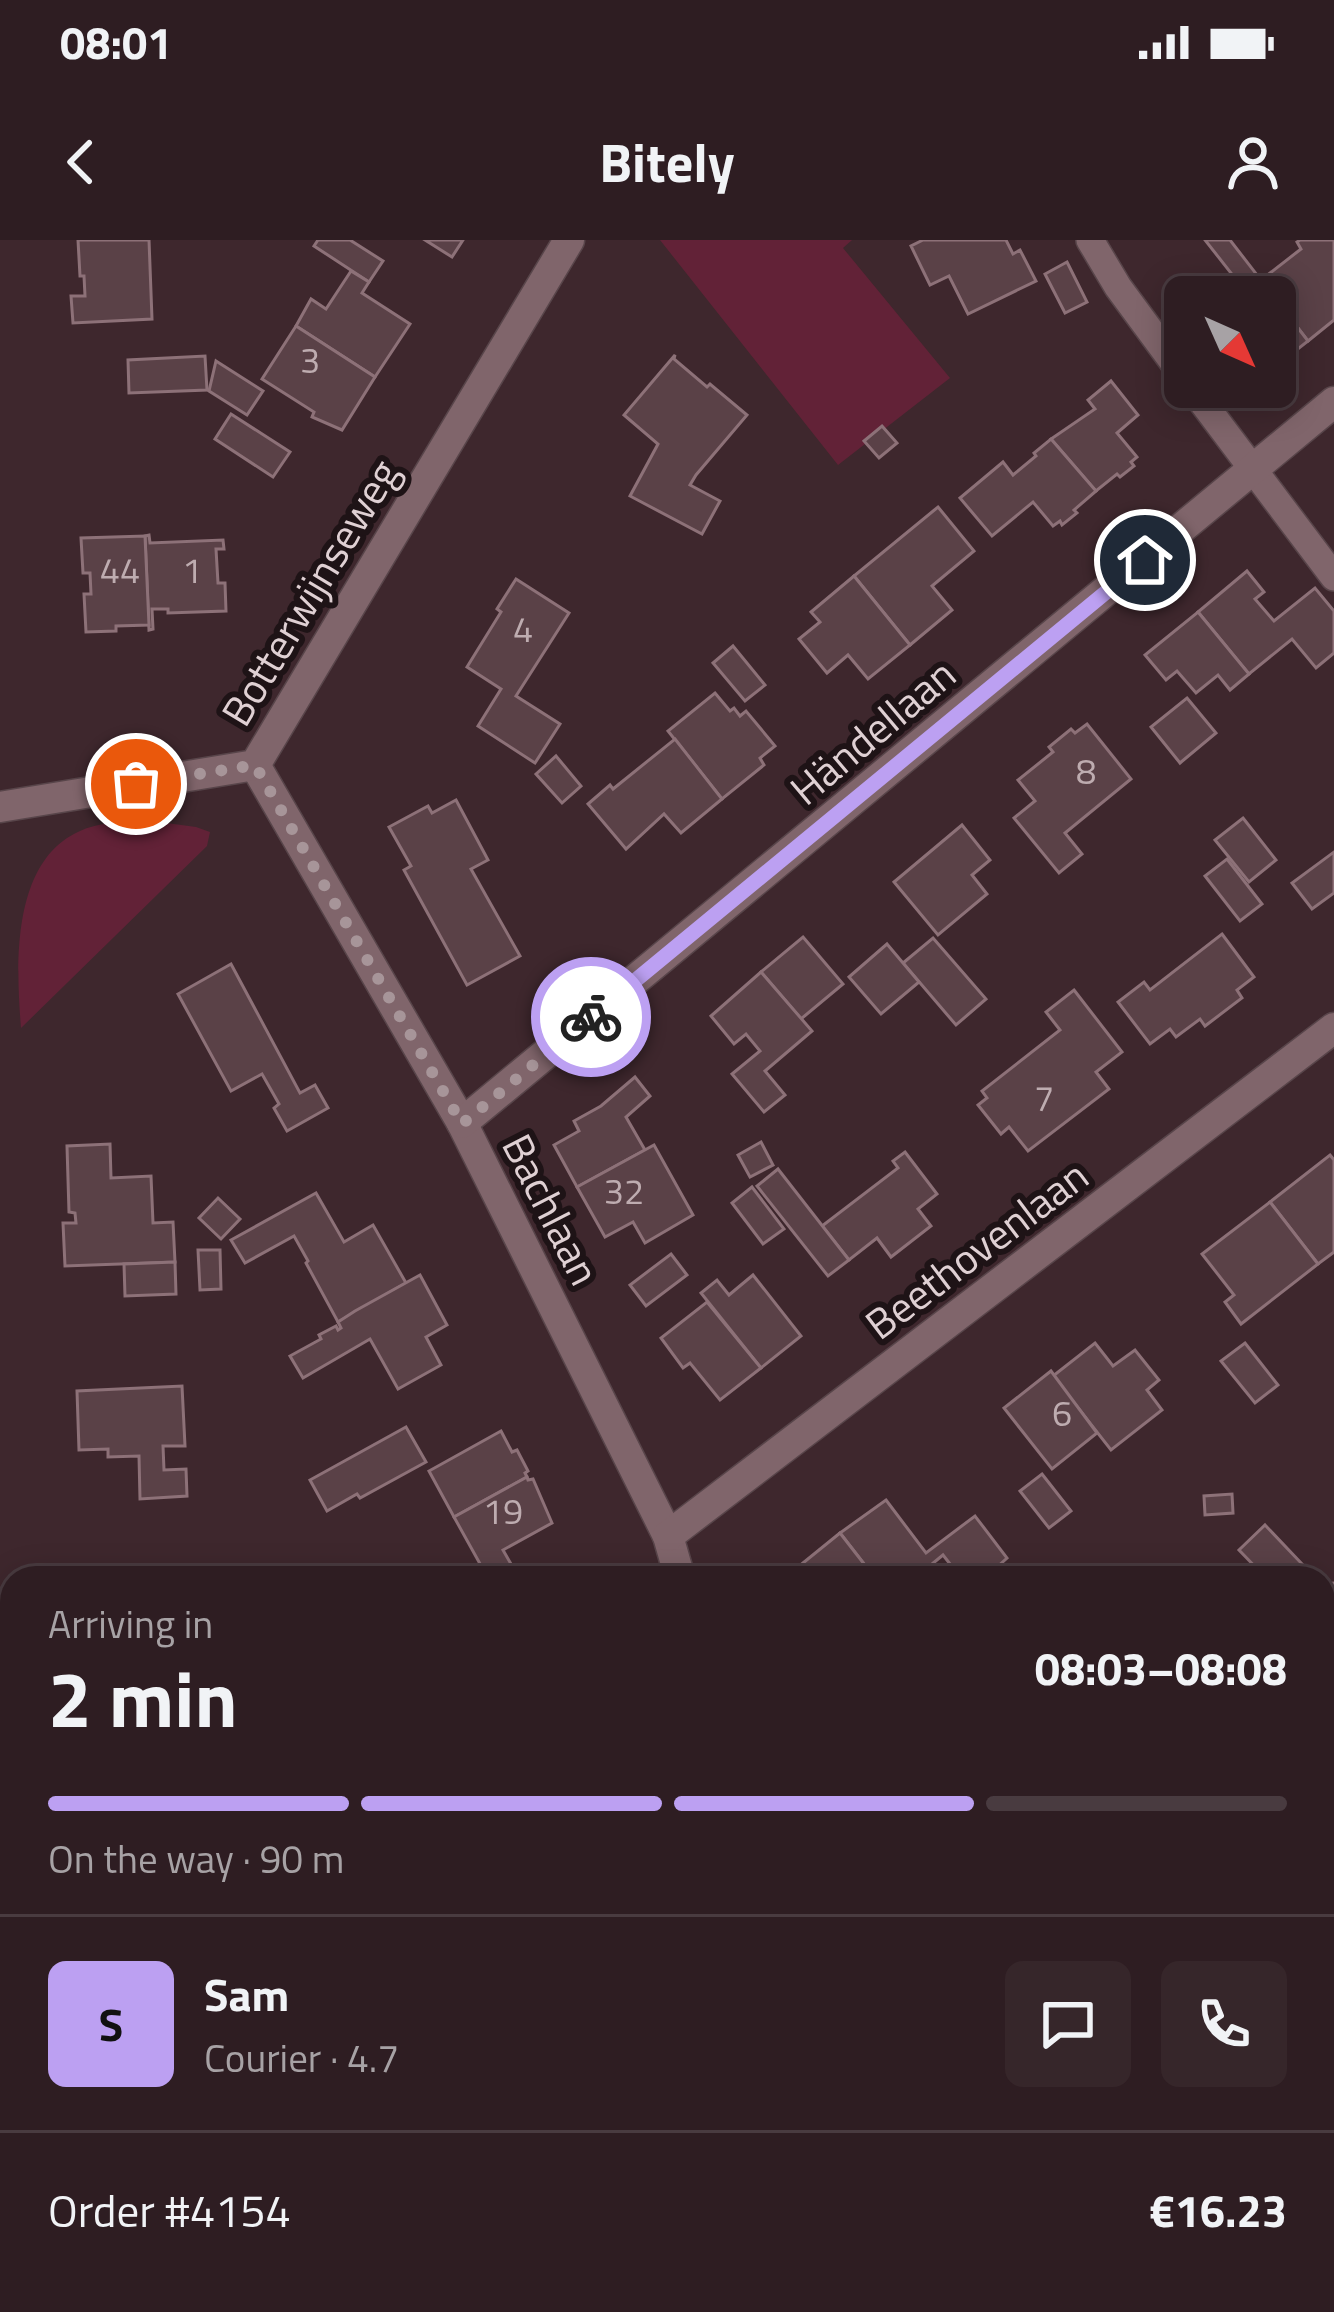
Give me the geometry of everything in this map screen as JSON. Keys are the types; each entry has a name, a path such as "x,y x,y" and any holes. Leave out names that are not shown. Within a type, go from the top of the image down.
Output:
{"street":[{"name":"Botterwijnseweg","path":"0,807 255,765 569,240"},
{"name":"Händellaan","path":"462,1124 1334,402"},
{"name":"Bachlaan","path":"255,765 462,1124 668,1536 677,1566"},
{"name":"Beethovenlaan","path":"668,1536 1334,1028"}],"lane":[{"path":"1090,240 1164,349"},
{"path":"1206,408 1334,577"}],"shaded area":[{"path":"660,240 852,240 843,248 950,378 838,465"},
{"path":"137,819 210,832 207,846 21,1028 19,946 30,890 41,866 57,846 80,831"}],"building":[{"path":"78,240 149,240 152,319 73,323 71,296 85,296"},
{"path":"318,240 350,240 383,261 369,282 314,246"},
{"path":"425,240 463,240 452,257"},
{"path":"923,240 1006,240 1013,254 1020,250 1036,281 968,314 949,276 930,285 911,246"},
{"path":"1205,240 1230,240 1258,276 1233,276"},
{"path":"1334,240 1334,320 1308,341 1296,325 1296,276 1266,276 1301,249 1297,242"},
{"path":"1067,262 1087,302 1065,313 1045,274"},
{"path":"351,271 369,282 362,293 410,324 375,377 296,326 311,299 326,309"},
{"path":"1296,325 1308,341 1296,350"},
{"path":"296,326 375,377 342,430 312,417 314,412 262,379"},
{"path":"675,355 707,387 710,384 747,415 690,485 720,501 702,534 630,496 658,444 624,415"},
{"path":"205,356 207,390 129,393 128,360"},
{"path":"216,361 263,391 247,415 209,391"},
{"path":"1111,381 1138,415 1117,433 1137,457 1131,462 1134,466 1096,491 1051,439 1095,409 1088,400"},
{"path":"231,414 290,452 273,477 215,439"},
{"path":"882,426 897,443 879,458 864,441"},
{"path":"1051,439 1096,491 1062,525 1060,521 1053,526 1033,502 992,536 960,498 1003,462 1013,475"},
{"path":"938,507 974,551 932,586 952,610 910,645 854,576"},
{"path":"149,535 150,543 223,540 224,549 216,549 226,611 152,609 153,629 149,630 145,536"},
{"path":"145,536 149,625 86,632 84,594 91,594 90,573 83,573 81,538"},
{"path":"1247,571 1264,592 1255,599 1274,621 1315,588 1334,611 1334,653 1316,668 1292,639 1249,674 1198,612"},
{"path":"854,576 910,645 868,679 848,655 827,673 799,639 820,622 811,612"},
{"path":"516,579 569,613 516,696 560,724 535,763 478,726 501,689 467,667"},
{"path":"1198,612 1249,674 1230,690 1218,675 1196,693 1177,671 1166,680 1145,655"},
{"path":"733,646 765,685 745,701 713,663"},
{"path":"715,693 730,711 734,708 740,716 746,711 775,746 760,758 764,765 722,799 668,731"},
{"path":"1187,698 1216,733 1180,763 1151,727"},
{"path":"1087,724 1131,779 1065,833 1082,854 1059,873 1014,818 1035,801 1018,780 1053,752 1049,747 1071,729 1075,733"},
{"path":"675,739 722,799 681,833 664,814 626,849 588,804"},
{"path":"556,756 581,786 562,803 536,774"},
{"path":"456,800 488,860 471,869 520,956 467,985 404,870 411,866 389,827 428,806 432,813"},
{"path":"1243,818 1276,860 1249,882 1215,840"},
{"path":"962,825 990,860 972,875 987,894 938,935 894,882"},
{"path":"1334,852 1334,893 1312,909 1292,883"},
{"path":"1227,859 1262,904 1240,921 1205,876"},
{"path":"1222,934 1254,977 1237,990 1242,998 1205,1026 1200,1019 1176,1037 1170,1029 1150,1044 1118,1002 1144,982 1150,990"},
{"path":"803,937 843,984 801,1019 761,972"},
{"path":"933,938 986,999 956,1025 903,963"},
{"path":"887,944 919,982 881,1014 849,977"},
{"path":"231,964 300,1093 315,1085 328,1108 287,1131 262,1074 231,1091 178,994"},
{"path":"761,972 812,1031 765,1071 785,1095 764,1112 732,1074 760,1051 746,1034 734,1044 711,1016"},
{"path":"1074,990 1122,1052 1096,1072 1109,1089 1028,1151 1009,1127 1001,1134 978,1105 987,1098 982,1091 1060,1030 1046,1012"},
{"path":"635,1077 650,1096 626,1117 645,1150 577,1187 554,1145 579,1131 574,1121 601,1106"},
{"path":"761,1142 773,1165 750,1177 738,1155"},
{"path":"110,1144 111,1178 151,1176 153,1223 173,1222 175,1262 65,1266 63,1223 76,1223 75,1213 69,1212 67,1146"},
{"path":"654,1145 693,1215 645,1243 633,1222 605,1237 577,1187"},
{"path":"905,1152 937,1194 918,1209 931,1226 891,1257 877,1238 849,1260 822,1226 898,1168 893,1161"},
{"path":"1330,1155 1334,1160 1334,1252 1318,1264 1270,1202"},
{"path":"778,1169 849,1260 828,1276 757,1186"},
{"path":"752,1187 784,1229 763,1244 732,1203"},
{"path":"316,1193 344,1242 373,1225 406,1283 338,1322 294,1236 245,1263 231,1240"},
{"path":"218,1198 240,1219 221,1239 199,1218"},
{"path":"1270,1202 1318,1264 1241,1324 1225,1302 1234,1295 1202,1254"},
{"path":"198,1250 220,1250 221,1289 200,1290"},
{"path":"671,1254 687,1275 646,1306 630,1285"},
{"path":"175,1262 176,1294 125,1296 124,1264"},
{"path":"420,1275 447,1325 426,1337 441,1365 398,1389 370,1339 303,1378 290,1356 321,1339 319,1335 341,1328 338,1322 355,1311"},
{"path":"753,1275 801,1336 761,1368 701,1293 717,1280 729,1295"},
{"path":"707,1302 761,1368 720,1400 690,1363 683,1368 661,1338"},
{"path":"1095,1343 1113,1366 1135,1350 1159,1380 1147,1390 1162,1410 1111,1450 1053,1376"},
{"path":"1245,1343 1278,1385 1255,1403 1221,1361"},
{"path":"1051,1371 1097,1433 1052,1469 1004,1408"},
{"path":"182,1386 185,1446 163,1446 164,1470 186,1469 187,1496 140,1499 139,1456 108,1457 108,1449 79,1450 77,1391"},
{"path":"406,1427 426,1462 327,1511 310,1480"},
{"path":"501,1431 512,1452 517,1450 527,1477 454,1517 429,1471"},
{"path":"1042,1474 1071,1511 1049,1528 1020,1491"},
{"path":"527,1477 533,1479 552,1523 503,1550 512,1566 481,1566 454,1517"},
{"path":"1232,1494 1233,1513 1205,1515 1204,1496"},
{"path":"886,1500 926,1553 975,1516 1007,1558 998,1566 952,1566 943,1555 930,1566 866,1566 840,1533"},
{"path":"1265,1525 1304,1566 1254,1566 1239,1550"},
{"path":"840,1533 866,1566 799,1566"}],"way so far":[{"path":"136,784 255,765 462,1124 591,1017"}],"route":[{"path":"591,1017 1145,560"}]}
